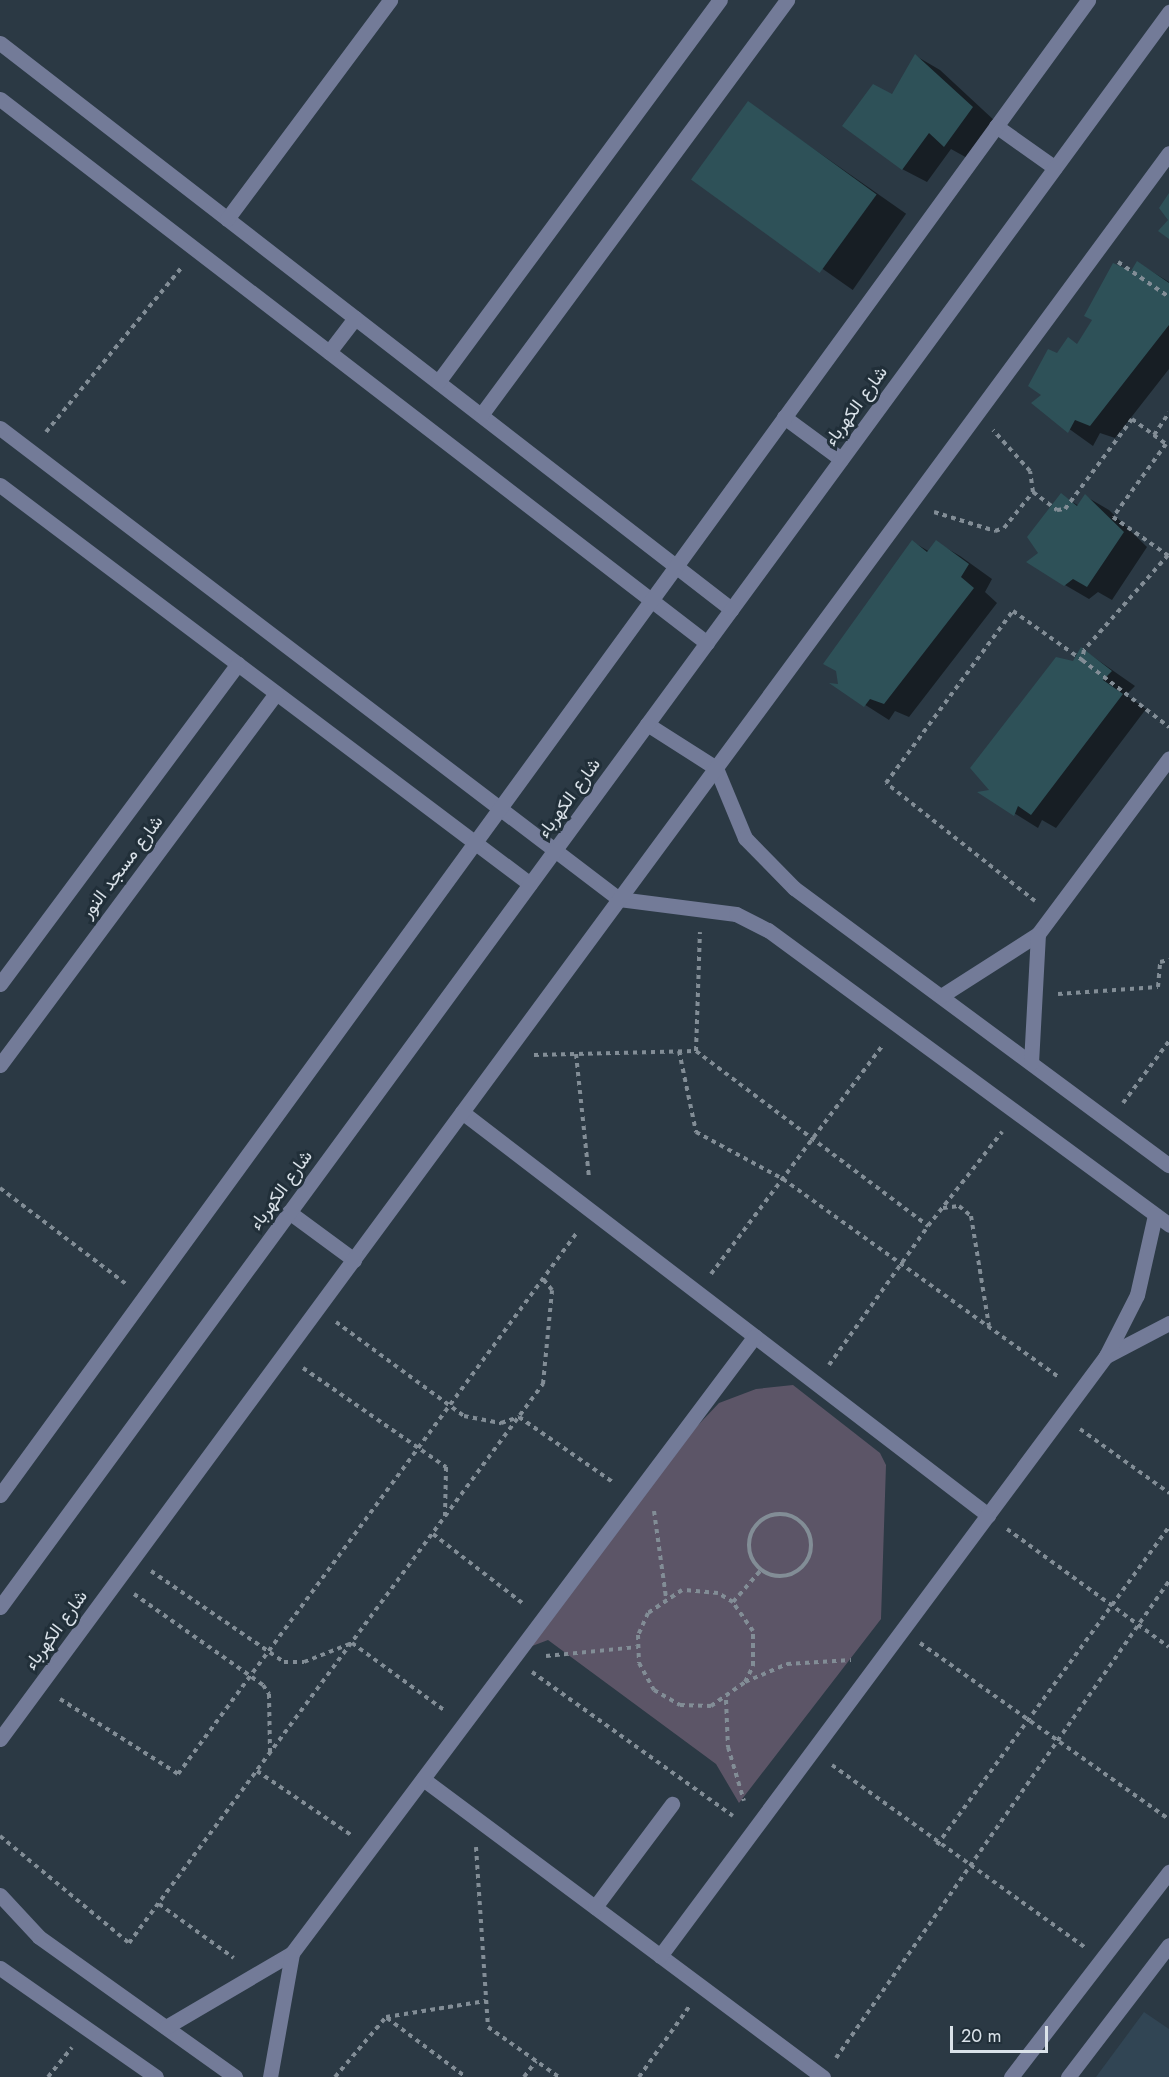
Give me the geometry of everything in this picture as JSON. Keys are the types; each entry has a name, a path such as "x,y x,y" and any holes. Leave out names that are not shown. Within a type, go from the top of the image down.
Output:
{"street":[{"path":"438,382 720,0"},
{"path":"481,415 787,0"},
{"path":"0,1495 1088,0"},
{"path":"227,219 388,1"},
{"name":"شارع الكهرباء","path":"0,1608 1169,12"},
{"path":"0,43 731,609"},
{"path":"0,99 706,644"},
{"path":"996,126 1055,168"},
{"name":"شارع الكهرباء","path":"0,1739 1169,153"},
{"path":"329,352 356,318"},
{"path":"784,417 841,459"},
{"path":"0,428 619,898 736,914 768,930 1169,1225"},
{"path":"0,485 530,884"},
{"name":"شارع مسجد النور","path":"0,984 237,664"},
{"name":"شارع مسجد النور","path":"0,1065 276,693"},
{"path":"647,724 716,768 745,838 767,865 1169,1165"},
{"path":"941,996 1038,934 1169,759"},
{"path":"1031,1063 1038,934"},
{"path":"462,1112 988,1515"},
{"path":"290,1212 354,1260"},
{"path":"660,1956 1106,1356 1137,1295 1155,1215"},
{"path":"1106,1356 1169,1323"},
{"path":"166,2027 292,1953 755,1336"},
{"path":"423,1779 823,2077"},
{"path":"595,1907 672,1804"},
{"path":"1011,2077 1169,1872"},
{"path":"0,1895 39,1937 236,2077"},
{"path":"1068,2077 1163,1965 1169,1945"},
{"path":"270,2077 292,1953"},
{"path":"0,1968 156,2077"}],"path":[{"path":"1099,249 1169,297"},
{"path":"30,452 196,250"},
{"path":"977,413 1030,471 1033,492 1057,510 1065,509 1132,419 1166,444 1113,517 1168,555 1084,650 1082,660"},
{"path":"1154,435 1169,413"},
{"path":"910,504 994,531 1004,528 1033,492"},
{"path":"1052,915 886,783 1013,611 1082,660 1169,727"},
{"path":"696,1051 701,909"},
{"path":"1034,996 1158,987 1160,962 1169,960"},
{"path":"698,1292 898,1025"},
{"path":"1110,1121 1169,1041"},
{"path":"680,1051 696,1132 783,1179 1080,1392"},
{"path":"503,1056 696,1051 928,1226"},
{"path":"39,1686 178,1774 593,1212 576,1054"},
{"path":"816,1382 928,1226 1017,1113"},
{"path":"0,1188 144,1298"},
{"path":"942,1208 959,1206 971,1216 989,1327"},
{"path":"0,1836 129,1943 543,1384 552,1290 543,1279"},
{"path":"318,1308 450,1406 482,1422 519,1417 634,1498"},
{"path":"284,1354 417,1449 446,1467 445,1517"},
{"path":"1062,1416 1169,1493"},
{"path":"649,1477 666,1597"},
{"path":"988,1515 1169,1647"},
{"path":"772,1516 794,1517 811,1540 810,1555 790,1575 761,1570 749,1543 754,1529 772,1516"},
{"path":"937,1845 1169,1527"},
{"path":"433,1534 543,1619"},
{"path":"133,1559 285,1662 304,1662 352,1643"},
{"path":"733,1602 761,1570"},
{"path":"116,1581 251,1675 270,1695 270,1754"},
{"path":"823,2077 1169,1581"},
{"path":"745,1682 754,1657 753,1631 733,1602 700,1589 666,1597 642,1623 637,1647 644,1677 666,1699 696,1708 726,1700 745,1682 802,1660 879,1661"},
{"path":"903,1630 1169,1819"},
{"path":"352,1643 464,1724"},
{"path":"513,1659 637,1647"},
{"path":"513,1659 754,1830"},
{"path":"726,1700 728,1747 754,1830"},
{"path":"813,1751 937,1845 1101,1959"},
{"path":"257,1771 371,1849"},
{"path":"474,1817 488,2027 559,2077"},
{"path":"159,1904 256,1975"},
{"path":"639,2077 702,1988"},
{"path":"335,2077 386,2017 486,2001"},
{"path":"386,2017 465,2077"},
{"path":"48,2077 88,2028"},
{"path":"524,2077 536,2061"}],"shaded area":[{"path":"793,1385 880,1453 886,1465 881,1619 739,1803 716,1764 548,1640 519,1651 649,1477 719,1403 756,1389"},
{"path":"1144,2012 1169,2029 1169,2077 1096,2077"}],"building":[{"path":"915,54 973,107 944,147 929,133 902,170 842,126 873,84 892,94"},
{"path":"748,101 877,194 820,273 691,179"},
{"path":"1169,193 1169,239 1158,231 1168,220 1159,208"},
{"path":"1137,261 1169,283 1169,325 1090,426 1075,420 1068,433 1031,403 1041,395 1028,386 1048,349 1057,353 1068,337 1077,344 1092,320 1084,316 1113,263 1131,271"},
{"path":"1061,493 1077,506 1085,494 1124,532 1087,587 1073,579 1064,586 1026,562 1038,553 1027,537"},
{"path":"912,540 927,552 936,540 969,564 961,577 974,588 884,704 870,699 864,707 829,683 838,684 836,671 823,664"},
{"path":"1081,647 1112,671 1103,680 1123,694 1031,815 1018,806 1014,816 977,792 989,790 970,768 1056,657 1073,661"}]}
